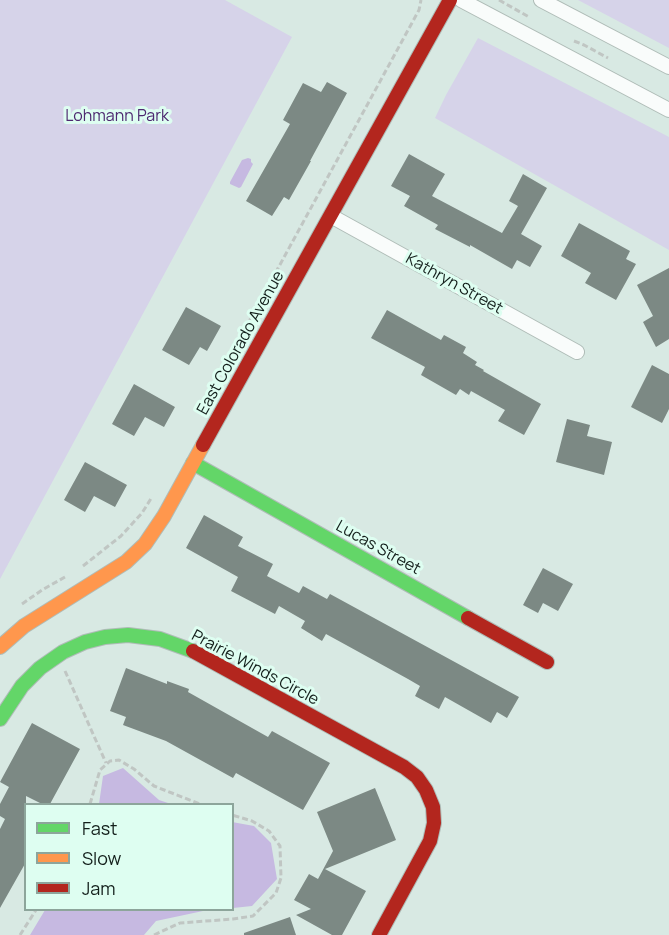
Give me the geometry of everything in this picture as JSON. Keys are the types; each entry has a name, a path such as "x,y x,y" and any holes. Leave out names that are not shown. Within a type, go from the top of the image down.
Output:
{"street":[{"name":"East Colorado Avenue","path":"0,647 24,626 126,562 145,544 164,516 450,0"},
{"path":"461,0 668,106"},
{"path":"542,0 669,67"},
{"name":"Kathryn Street","path":"331,216 578,352"},
{"name":"Lucas Street","path":"193,464 547,662"},
{"name":"Prairie Winds Circle","path":"0,719 22,686 40,668 63,652 85,642 128,635 160,639 187,648 404,767 417,777 426,790 433,807 434,823 430,841 379,935"}],"path":[{"path":"238,341 408,31 419,10 421,0"},
{"path":"78,569 121,536 152,496"},
{"path":"20,605 69,574"},
{"path":"63,667 107,764"},
{"path":"90,803 100,770 110,761 119,760 154,786 197,803"},
{"path":"154,935 180,923 253,916 276,893 281,878 279,846 269,831 252,821 234,816"},
{"path":"20,935 35,911"}],"green space":[{"name":"Lohmann Park","path":"0,0 225,0 292,37 0,579"},
{"path":"578,0 669,0 669,48"},
{"path":"478,38 669,137 669,250 435,118"}],"shaded area":[{"path":"248,158 253,164 241,187 230,184 242,160"},
{"path":"123,768 159,800 168,803 99,803 103,776"},
{"path":"234,822 254,826 271,843 277,879 252,906 234,908"},
{"path":"44,911 203,911 156,921 144,935 30,935"}],"building":[{"path":"327,82 347,93 289,200 284,197 272,216 246,201 290,124 283,120 303,83 321,92"},
{"path":"409,154 445,174 432,196 502,233 518,206 509,201 523,174 547,188 521,234 542,246 530,267 517,260 512,269 470,245 470,247 435,229 438,225 404,206 410,196 391,186"},
{"path":"579,223 630,251 626,259 636,264 616,300 585,283 591,273 561,256"},
{"path":"669,268 669,339 656,347 643,322 653,316 637,285"},
{"path":"186,307 221,326 207,351 200,347 189,365 162,350"},
{"path":"387,310 441,340 444,335 466,347 463,353 477,362 475,365 541,404 524,435 498,421 505,410 471,391 469,395 460,389 456,395 421,375 425,367 371,338"},
{"path":"652,365 669,374 669,409 662,423 631,407"},
{"path":"134,384 175,407 164,427 145,417 134,436 112,424"},
{"path":"567,419 590,425 587,436 612,442 604,475 556,462"},
{"path":"85,462 127,485 115,507 94,496 85,512 64,500"},
{"path":"204,515 243,537 238,546 273,564 267,576 299,593 303,586 327,599 330,594 519,697 507,718 497,712 491,723 445,697 439,709 415,696 420,686 408,679 326,634 322,641 301,628 305,621 279,606 275,614 231,591 238,577 186,548"},
{"path":"543,568 573,584 558,611 543,603 538,613 523,605"},
{"path":"126,668 167,684 167,681 189,689 188,692 268,737 272,731 330,763 303,810 236,773 233,778 166,741 123,725 126,717 110,711"},
{"path":"32,723 80,749 51,803 40,803 26,796 24,866 0,908 0,829 5,819 0,816 0,804 9,787 0,782"},
{"path":"375,788 396,840 325,869 366,891 342,935 332,935 296,915 311,909 294,900 309,874 318,879 333,851 317,812"},
{"path":"290,917 296,935 244,935 244,933"}],"traffic: fast":[{"path":"193,463 468,618"},
{"path":"0,719 22,686 40,668 63,652 85,642 128,635 160,639 193,651"}],"traffic: slow":[{"path":"0,647 24,626 126,562 145,544 164,516 203,445"}],"traffic: jam":[{"path":"203,445 450,0"},
{"path":"468,618 547,662"},
{"path":"193,651 404,767 417,777 426,790 433,807 434,823 430,841 379,935"}]}
